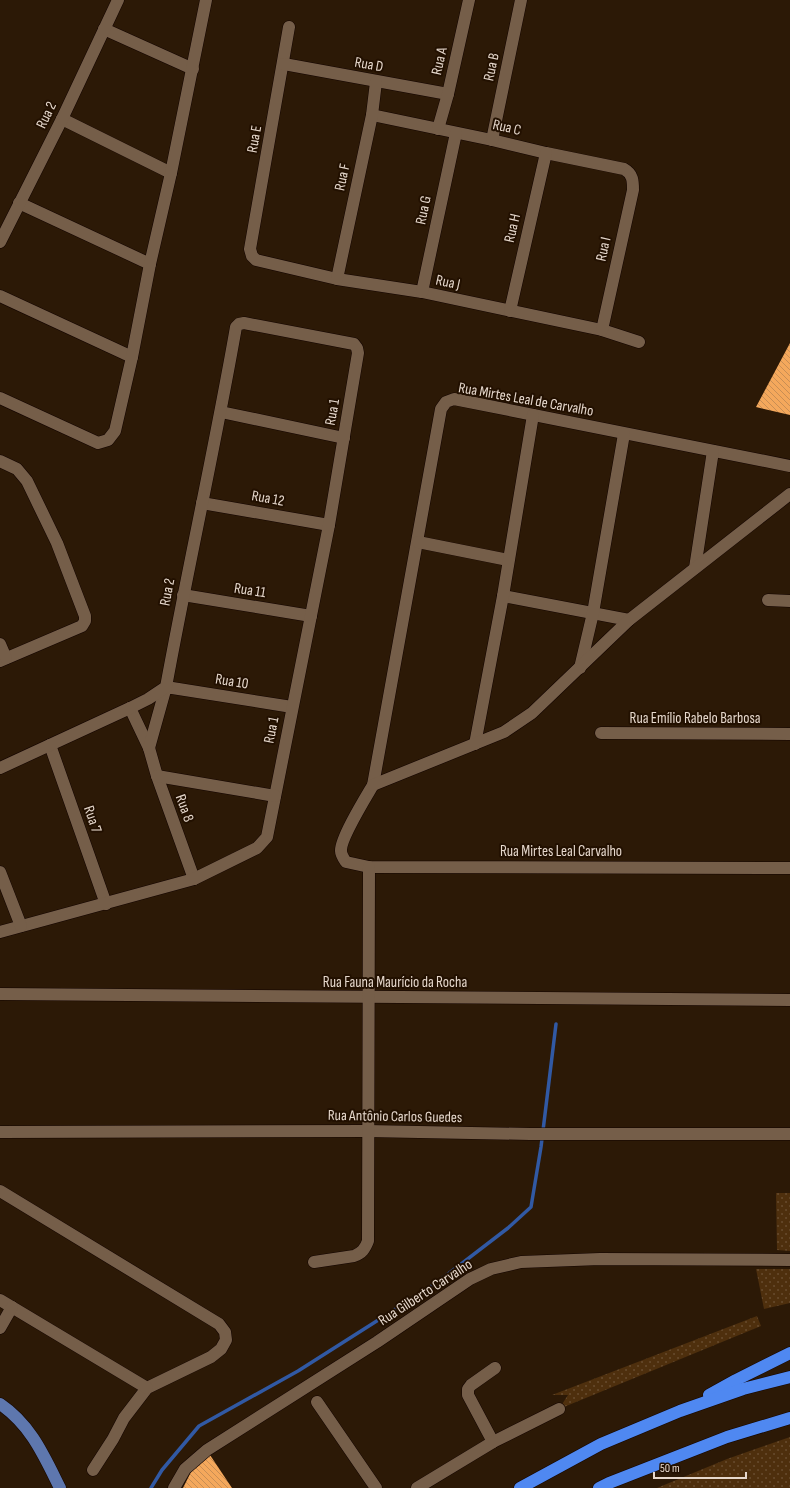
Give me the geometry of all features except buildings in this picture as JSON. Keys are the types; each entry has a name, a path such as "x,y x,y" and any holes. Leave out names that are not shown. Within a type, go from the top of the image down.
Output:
{"highway":[{"path":"680,1411 736,1380 790,1353"},
{"path":"520,1488 601,1444 680,1411 743,1389 790,1377"},
{"path":"599,1488 727,1437 790,1418"}],"main road":[{"path":"0,1404 14,1414 36,1440 60,1488"}],"street":[{"name":"Rua 2","path":"0,242 62,119 118,0"},
{"path":"0,398 98,442 108,440 115,432 193,69 206,0"},
{"name":"Rua A","path":"438,129 448,94 469,0"},
{"name":"Rua B","path":"492,140 521,0"},
{"name":"Rua E","path":"252,256 250,249 290,27"},
{"path":"104,29 193,69"},
{"name":"Rua D","path":"284,64 448,94"},
{"name":"Rua F","path":"337,279 372,115 376,82"},
{"name":"Rua C","path":"372,115 624,169 632,175"},
{"path":"62,119 171,173"},
{"name":"Rua G","path":"422,292 456,133"},
{"name":"Rua H","path":"510,311 546,153"},
{"name":"Rua I","path":"602,330 633,190 632,175"},
{"path":"19,203 150,264"},
{"name":"Rua J","path":"252,256 256,260 337,279 422,292 602,330 639,342"},
{"path":"0,296 132,357"},
{"name":"Rua 1","path":"0,932 194,879 257,848 267,837 329,525 358,353 354,344 244,323 239,324"},
{"name":"Rua 2","path":"166,687 221,412 236,327 239,324"},
{"name":"Rua Mirtes Leal de Carvalho","path":"340,849 373,785 441,409 446,402 454,399 790,466"},
{"path":"221,412 344,438"},
{"path":"475,744 503,596 533,415"},
{"path":"580,668 593,613 624,434"},
{"path":"696,568 713,451"},
{"path":"0,461 17,470 27,481 57,543 85,616 85,621 82,626 3,660 0,644"},
{"path":"373,785 504,732 532,712 630,620 790,494"},
{"name":"Rua 12","path":"202,503 329,525"},
{"path":"418,542 508,560"},
{"name":"Rua 11","path":"183,596 311,616"},
{"path":"503,596 630,620"},
{"path":"768,600 790,601"},
{"path":"0,768 130,708 148,699 166,687"},
{"path":"149,748 166,687"},
{"name":"Rua 10","path":"166,687 292,707"},
{"name":"Rua 8","path":"130,708 149,748 157,776 194,879"},
{"name":"Rua Emílio Rabelo Barbosa","path":"601,733 790,734"},
{"name":"Rua 7","path":"50,745 106,904"},
{"path":"157,776 275,796"},
{"name":"Rua Mirtes Leal Carvalho","path":"340,849 346,862 368,867 790,868"},
{"path":"314,1262 360,1254 368,1241 368,867"},
{"path":"0,872 21,926"},
{"name":"Rua Fauna Maurício da Rocha","path":"0,994 790,1000"},
{"name":"Rua Antônio Carlos Guedes","path":"0,1132 367,1131 530,1134 790,1134"},
{"path":"0,1191 219,1324 225,1332 226,1340 221,1349 211,1358 148,1388 124,1418 113,1440 93,1470"},
{"name":"Rua Gilberto Carvalho","path":"174,1488 185,1469 207,1450 377,1342 470,1279 491,1269 522,1262 592,1260 790,1260"},
{"path":"0,1300 148,1388"},
{"path":"0,1328 12,1307"},
{"path":"493,1442 468,1395 468,1389 471,1385 495,1368"},
{"path":"317,1402 376,1488"},
{"path":"417,1488 493,1442 559,1409"}],"shaded area":[{"path":"776,1193 790,1193 790,1251 777,1250"},
{"path":"756,1269 790,1269 790,1303 764,1309"},
{"path":"757,1316 761,1326 559,1409 568,1395 552,1395"},
{"path":"790,1437 790,1488 657,1488 727,1459"}],"waterway":[{"path":"151,1488 162,1470 199,1426 298,1371 435,1284 508,1228 531,1207 541,1147 556,1024"}]}
